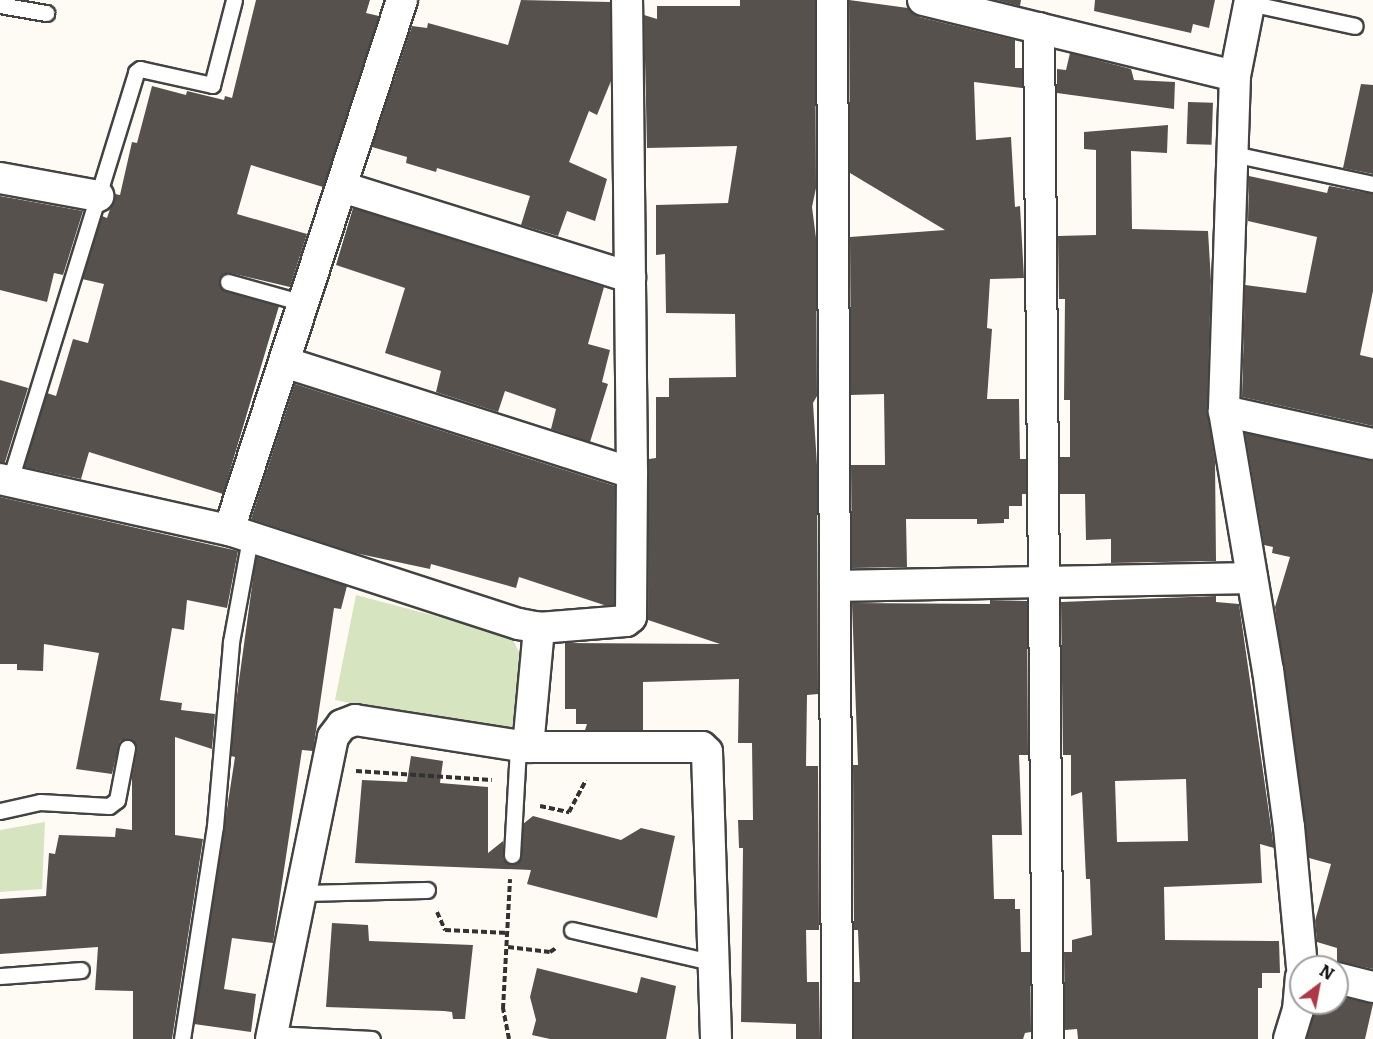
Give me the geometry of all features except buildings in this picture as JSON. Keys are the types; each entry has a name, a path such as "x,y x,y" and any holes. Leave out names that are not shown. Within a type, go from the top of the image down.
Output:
{"street":[{"path":"239,534 284,362 402,0"},
{"path":"5,479 239,534 469,610 539,628 626,621 631,617 632,473 627,0"},
{"path":"832,0 837,1039"},
{"path":"922,0 982,7 1039,28 1235,76"},
{"path":"1250,1 1235,76 1224,411 1252,578 1289,827 1301,955"},
{"path":"1039,28 1048,1039"},
{"path":"0,178 98,195"},
{"path":"342,187 630,277"},
{"path":"284,362 632,473"},
{"path":"1224,411 1373,444"},
{"path":"835,586 1252,578"},
{"path":"523,746 539,628"},
{"path":"271,1036 333,738 342,725 355,720 523,746 702,747 707,752 716,1039"},
{"path":"1349,981 1373,987"},
{"path":"1289,1039 1296,1015"}],"lane":[{"path":"5,479 136,72 140,69 212,86 234,0"},
{"path":"1250,1 1355,26"},
{"path":"0,5 46,14"},
{"path":"1233,154 1373,184"},
{"path":"228,282 303,303"},
{"path":"182,1039 214,826 239,534"},
{"path":"512,855 516,783 523,746"},
{"path":"0,811 40,802 109,806 117,800 127,748"},
{"path":"302,893 427,890"},
{"path":"572,930 715,963"},
{"path":"0,976 81,970"},
{"path":"271,1036 372,1039"}],"path":[{"path":"352,771 516,783"},
{"path":"515,801 569,812 590,776"},
{"path":"509,1039 503,1009 512,855"},
{"path":"427,890 433,892 440,926 445,930 508,933"},
{"path":"508,947 550,952 563,934 572,930"}],"green space":[{"path":"356,595 511,636 522,658 514,730 510,734 335,700"},
{"path":"45,822 42,889 0,892 0,830"}]}
